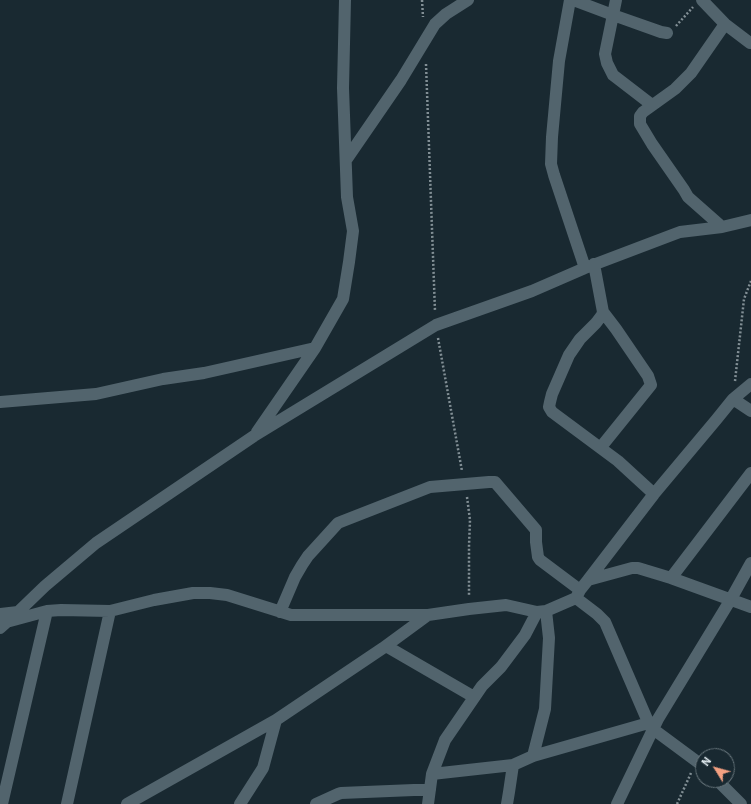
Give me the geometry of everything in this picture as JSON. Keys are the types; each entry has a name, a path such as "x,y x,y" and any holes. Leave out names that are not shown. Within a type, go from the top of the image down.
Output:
{"street":[{"path":"254,436 315,348 343,299 353,231 347,197 343,88 345,0"},
{"path":"346,160 401,80 435,24 446,14 468,0"},
{"path":"601,448 651,384 648,376 603,312 590,266 554,175 551,164 552,137 559,60 571,0 666,33"},
{"path":"616,0 605,54 607,63 613,75 652,105"},
{"path":"698,3 750,43"},
{"path":"722,227 688,197 640,124 640,116 652,105 675,89 691,73 725,24"},
{"path":"3,621 18,612 45,586 96,543 254,436 436,325 532,291 590,266 680,232 722,227 751,220"},
{"path":"603,312 600,318 580,339 569,355 552,394 549,407 552,412 618,460 654,494"},
{"path":"0,402 96,394 163,379 204,373 315,348"},
{"path":"428,804 432,774 445,740 482,686 501,667 541,611 578,594 654,494 733,400 751,384"},
{"path":"733,400 751,411"},
{"path":"671,578 751,473"},
{"path":"280,612 295,577 302,565 308,556 338,523 430,487 494,482 536,530 536,542 538,557 540,560 578,594 604,622 652,726"},
{"path":"617,804 652,726 731,600 751,563"},
{"path":"588,580 632,568 638,568 671,578 751,607"},
{"path":"3,621 47,611 110,611 154,600 193,593 227,595 291,615 428,615 506,605 541,611"},
{"path":"1,804 47,611"},
{"path":"68,804 110,611"},
{"path":"532,756 545,709 549,638 541,611"},
{"path":"127,804 276,720 386,646 428,615"},
{"path":"386,646 474,697"},
{"path":"240,804 263,768 276,720"},
{"path":"432,774 512,765 532,756 645,724 652,726 695,760"},
{"path":"507,804 512,765"},
{"path":"725,788 741,804"},
{"path":"316,804 342,793 430,790"}],"path":[{"path":"422,0 425,40 436,325 465,484 470,520 468,546 469,609"},
{"path":"666,33 670,32 698,3"},
{"path":"733,400 744,299 751,281"},
{"path":"677,804 691,772 695,769"}]}
